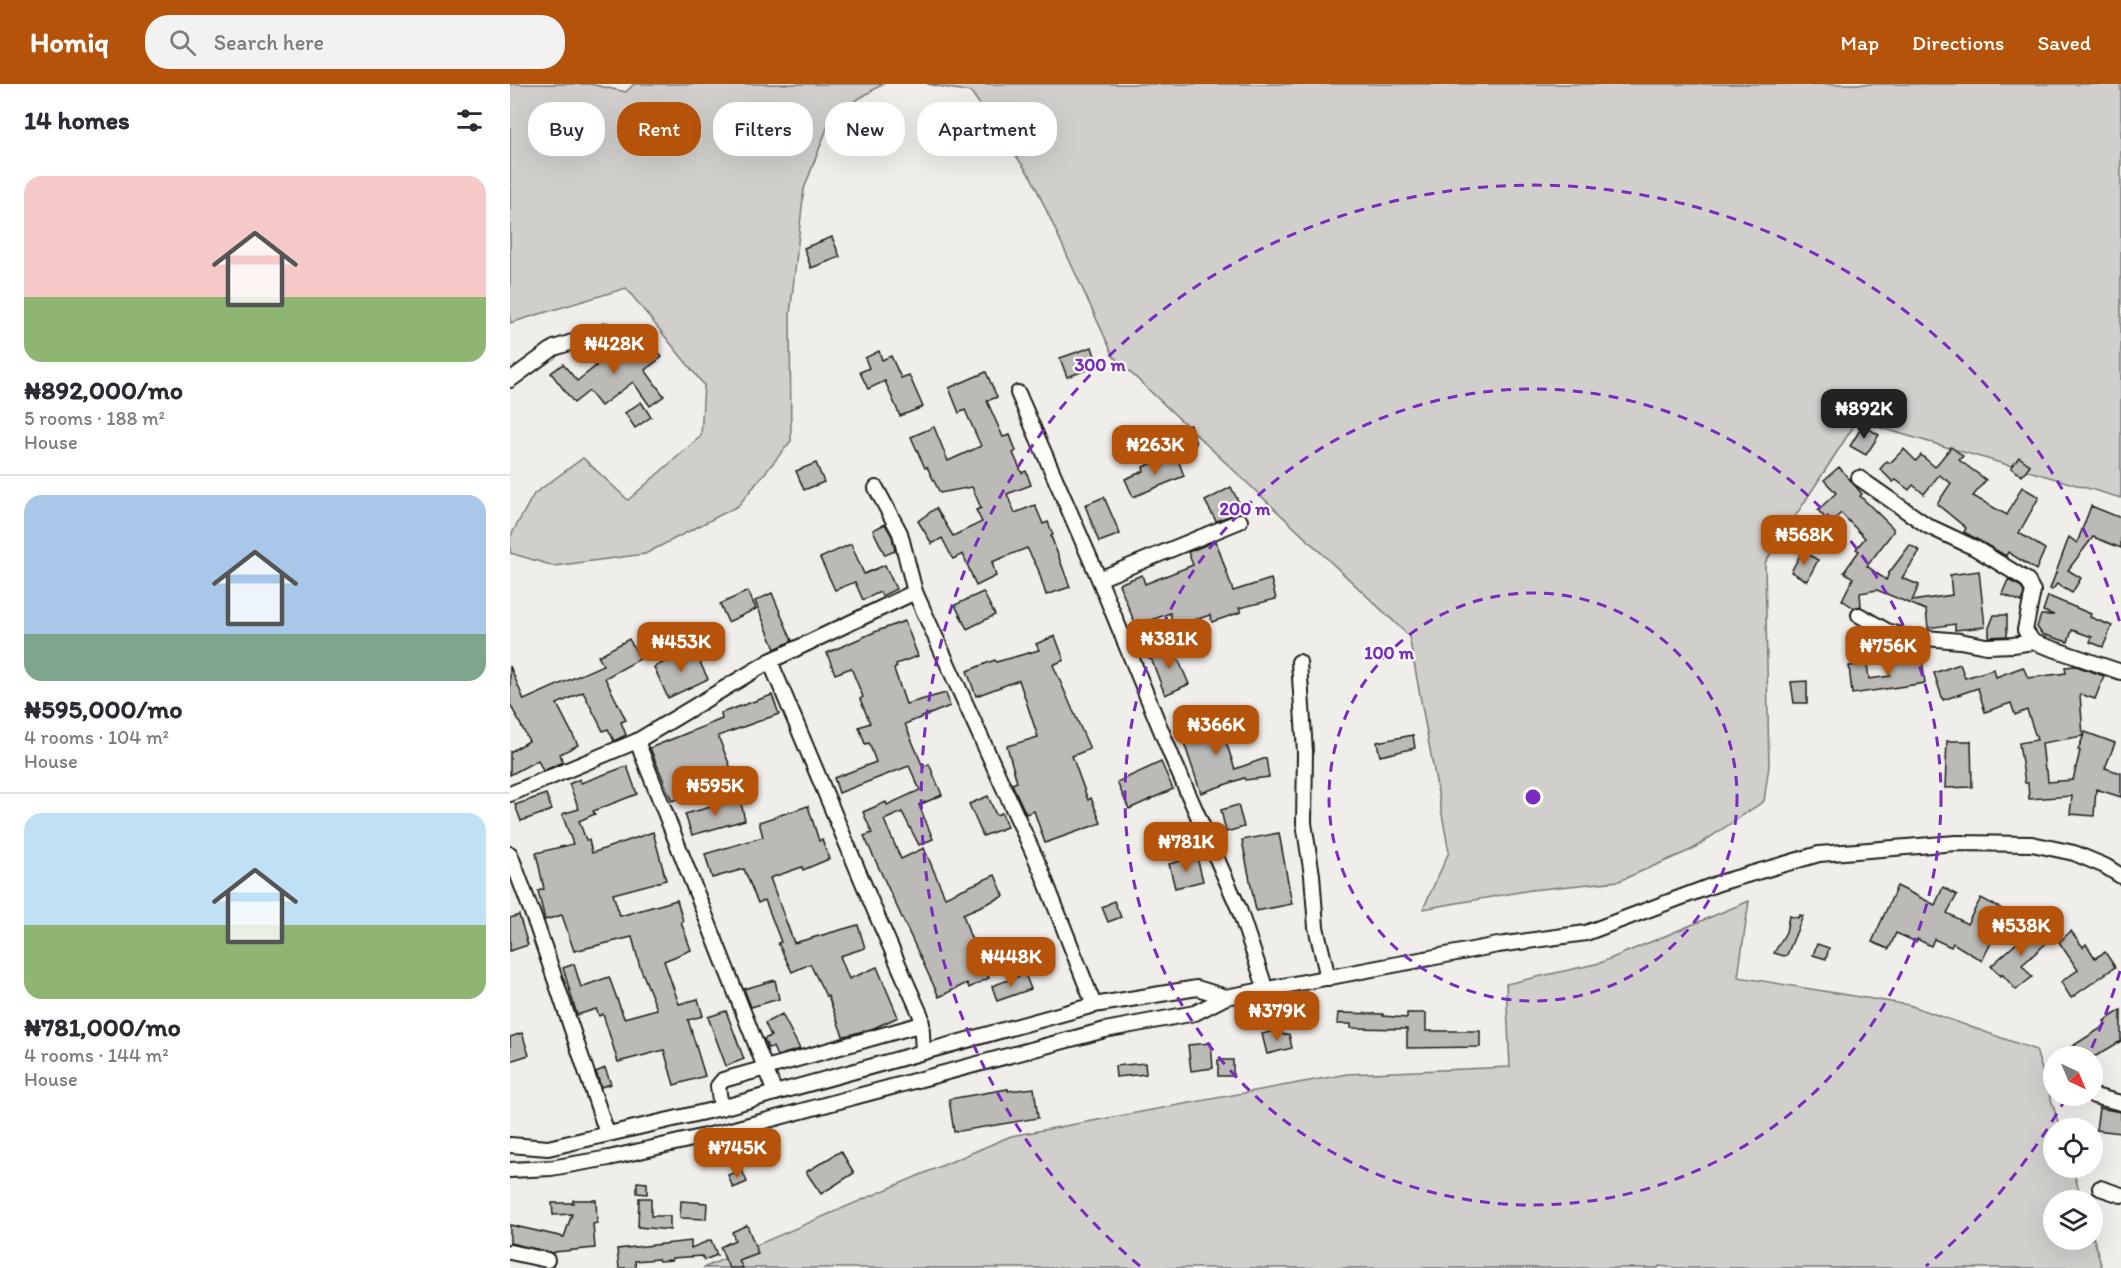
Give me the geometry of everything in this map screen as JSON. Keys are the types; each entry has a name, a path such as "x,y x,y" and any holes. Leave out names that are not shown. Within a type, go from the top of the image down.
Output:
{"street":[{"path":"510,380 554,348 606,331"},
{"path":"1018,393 1239,909 1266,990"},
{"path":"1859,478 1928,526 1975,548 2028,580 2032,591 2025,630 2033,642"},
{"path":"876,488 900,533 915,592 1041,870 1094,1005"},
{"path":"1099,579 1240,521"},
{"path":"510,794 637,741 770,661 915,592"},
{"path":"1859,615 1887,631 1903,636 1960,641 1986,646 2033,642 2121,671"},
{"path":"770,661 921,1016 923,1052"},
{"path":"1299,662 1305,752 1304,823 1312,875 1316,927 1328,978"},
{"path":"637,741 775,1093"},
{"path":"510,1170 551,1168 609,1158 723,1132 1105,1030 1195,1013 1226,997 1498,945 1586,933 1719,883 1819,854 1956,843 2032,844 2074,853 2105,866 2121,876"},
{"path":"510,854 537,926 607,1133"},
{"path":"510,1145 548,1148 721,1108 1094,1005 1197,988 1226,997"},
{"path":"721,1108 718,1086 723,1080 922,1024"},
{"path":"2103,1098 2121,1103"},
{"path":"2100,1188 2121,1195"},
{"path":"510,1252 547,1260"}],"shaded area":[{"path":"510,84 590,84 626,92 634,84 883,84 853,102 825,102 825,134 804,189 790,315 791,441 738,506 645,554 554,566 510,553 510,537 534,494 583,458 628,500 701,436 704,385 626,288 510,323"},
{"path":"927,84 2121,84 2121,498 1857,421 1765,563 1769,766 1764,801 1691,850 1619,881 1531,890 1423,909 1449,852 1409,636 1114,357 1031,177 1016,156 1057,156 1057,102 978,102 971,92"},
{"path":"1749,901 1738,977 1909,1005 2036,1050 2043,1073 2043,1106 2053,1106 2057,1118 2043,1118 2043,1178 2075,1178 2079,1190 2043,1190 2043,1250 2097,1250 2102,1268 1678,1268 1659,1266 1658,1268 703,1268 1011,1136 1347,1074 1510,1067 1506,984 1600,963"}],"building":[{"path":"832,237 840,257 811,268 804,248"},
{"path":"648,339 662,357 645,370 664,396 650,406 633,382 601,406 589,391 574,403 551,373 563,364 577,381 596,366 589,357 608,342 621,361"},
{"path":"1092,347 1098,366 1067,377 1060,358"},
{"path":"879,351 882,360 891,356 901,378 909,375 923,407 900,416 885,381 868,389 860,372 869,368 865,358"},
{"path":"986,372 997,397 987,401 1003,437 1010,435 1016,451 1013,453 1022,473 1026,471 1031,485 1007,494 1015,513 1035,505 1043,524 1048,522 1070,587 1046,595 1038,569 1027,548 992,562 996,576 976,586 963,554 953,559 942,538 932,544 918,521 936,508 953,536 982,522 976,510 981,508 972,487 940,493 927,467 925,468 911,437 934,427 948,461 981,446 965,410 959,413 949,388"},
{"path":"641,402 651,417 635,428 625,413"},
{"path":"1190,425 1196,444 1178,449 1172,430"},
{"path":"1863,425 1879,435 1866,455 1850,446"},
{"path":"1951,447 1963,456 1959,460 1986,480 1973,496 2007,515 2022,487 2039,497 2019,533 2045,549 2036,570 2008,552 2006,556 1964,532 1966,528 1937,504 1951,483 1939,475 1924,494 1913,485 1909,490 1896,480 1893,482 1880,469 1904,449 1916,461 1921,455 1935,467"},
{"path":"1176,454 1184,476 1133,497 1125,479 1144,471 1143,467"},
{"path":"2019,457 2030,465 2022,476 2011,468"},
{"path":"816,463 824,482 804,490 796,471"},
{"path":"1839,467 1862,494 1860,496 1893,528 1893,532 1867,566 1886,580 1910,545 1920,551 1902,578 1919,585 1912,601 1952,595 1950,575 1979,571 1985,627 1955,630 1955,624 1928,628 1926,610 1877,590 1860,593 1861,606 1854,608 1842,600 1853,578 1844,572 1859,551 1856,549 1865,538 1841,513 1830,524 1818,510 1836,493 1824,480"},
{"path":"1231,487 1244,513 1237,513 1216,521 1205,501"},
{"path":"1104,497 1120,534 1099,542 1085,505"},
{"path":"2091,506 2121,518 2121,548 2093,537 2068,570 2081,578 2072,593 2057,584 2052,590 2050,589 2069,537 2077,543"},
{"path":"885,524 892,536 895,551 885,555 873,530"},
{"path":"1216,541 1233,591 1271,579 1276,599 1239,608 1241,612 1212,622 1210,615 1174,627 1170,613 1136,626 1119,584 1142,575 1145,584 1193,565 1188,552"},
{"path":"851,544 864,574 885,565 896,589 882,596 880,592 863,600 855,582 835,590 820,558"},
{"path":"1802,551 1818,560 1807,581 1791,572"},
{"path":"2008,580 2020,586 2024,592 2022,602 2002,594"},
{"path":"748,591 756,609 728,622 720,604"},
{"path":"983,592 995,615 967,629 955,605"},
{"path":"772,593 792,641 775,649 755,601"},
{"path":"2048,596 2091,614 2090,617 2112,626 2103,647 2090,642 2092,637 2072,630 2068,642 2042,634 2037,627 2041,615 2054,615 2043,611"},
{"path":"1994,615 2007,615 2007,636 1989,637 1989,628"},
{"path":"905,621 918,656 896,664 897,667 894,669 906,704 946,693 950,706 905,724 923,767 929,764 942,795 919,805 933,839 919,845 902,812 884,820 901,859 924,848 945,897 995,875 1004,896 963,914 989,978 969,988 967,983 939,997 864,836 872,833 863,812 886,802 887,805 920,790 909,766 839,793 834,778 876,762 869,743 865,744 859,727 870,723 860,699 863,697 851,668 835,674 827,653"},
{"path":"1055,636 1064,660 1053,665 1090,749 1072,756 1088,800 1091,798 1101,823 1045,843 1034,811 1026,814 1012,784 1017,782 1007,746 1038,737 1019,680 976,696 967,671 995,660 996,662 1039,650 1036,644"},
{"path":"629,639 640,659 605,678 626,720 621,722 626,735 614,741 608,729 603,731 583,692 557,704 578,745 560,754 563,762 543,771 538,760 510,775 510,752 529,741 510,704 510,666 524,700 603,665 598,656"},
{"path":"1172,645 1189,684 1165,695 1149,653"},
{"path":"693,648 708,679 668,698 654,667"},
{"path":"1922,658 1925,683 1852,694 1849,666 1867,664 1869,679 1890,676 1888,663"},
{"path":"1960,664 1965,678 1994,669 1996,677 2023,667 2028,678 2066,673 2065,667 2076,666 2104,676 2095,699 2080,694 2083,736 2042,743 2045,770 2047,770 2048,782 2073,780 2080,751 2078,750 2085,732 2115,743 2105,768 2121,773 2121,797 2096,789 2094,816 2070,814 2072,796 2029,799 2028,783 2025,783 2019,743 2037,740 2027,710 2015,715 2011,703 1985,712 1978,688 1943,700 1934,673"},
{"path":"1807,681 1807,703 1794,703 1791,682"},
{"path":"772,695 779,714 718,736 734,776 672,801 650,748 722,719 721,713"},
{"path":"1217,715 1235,769 1266,758 1269,777 1245,780 1244,778 1201,793 1179,728"},
{"path":"1413,735 1415,748 1380,756 1377,742"},
{"path":"1947,741 1971,741 1972,787 1945,788"},
{"path":"1161,762 1173,789 1129,809 1117,782"},
{"path":"627,766 637,794 593,811 595,814 579,821 586,840 589,840 592,853 653,832 666,880 613,894 620,916 677,900 683,921 681,922 691,950 664,961 679,1004 698,999 703,1016 688,1020 705,1076 674,1085 664,1050 618,1062 603,1014 599,1016 596,1009 577,1015 563,968 574,964 581,987 609,977 624,1018 657,1009 640,967 632,937 574,951 562,915 545,920 538,891 544,889 536,853 573,844 562,814 579,809 569,784 580,779 581,783"},
{"path":"546,794 552,810 521,821 515,805"},
{"path":"988,796 996,815 1002,813 1007,827 983,836 969,804"},
{"path":"740,799 745,820 692,835 685,814"},
{"path":"1238,805 1244,827 1226,832 1221,810"},
{"path":"808,806 819,841 822,839 829,859 803,870 802,867 770,878 794,943 858,925 865,948 840,956 849,979 877,967 898,1017 874,1028 843,1036 828,996 810,964 792,972 778,943 781,942 765,900 758,903 744,869 712,878 705,854 763,837 759,822"},
{"path":"1279,833 1292,904 1256,911 1242,840"},
{"path":"1197,857 1203,881 1175,888 1169,864"},
{"path":"1897,886 1935,905 1943,887 1957,895 1947,913 1967,924 1981,898 2004,910 1982,961 1953,943 1951,947 1934,939 1931,946 1896,933 1889,949 1872,942"},
{"path":"1114,901 1121,917 1108,922 1102,907"},
{"path":"519,915 528,945 510,951 510,918"},
{"path":"1800,915 1803,916 1787,955 1774,953 1786,932 1789,916 1798,918"},
{"path":"2038,924 2051,939 2022,965 2032,977 2016,990 2002,974 2001,976 1991,966"},
{"path":"2071,931 2083,947 2086,944 2095,958 2105,952 2115,967 2071,998 2061,982 2078,970 2059,942"},
{"path":"1817,944 1829,948 1826,959 1813,955"},
{"path":"1025,974 1031,989 997,1001 992,986"},
{"path":"775,980 779,999 751,1007 744,989"},
{"path":"2121,1010 2121,1041 2103,1052 2103,1046 2073,1046 2106,1025 2104,1021"},
{"path":"726,1011 744,1059 726,1066 708,1017"},
{"path":"1338,1013 1383,1014 1383,1016 1407,1018 1407,1013 1426,1013 1426,1031 1480,1031 1480,1047 1407,1048 1407,1029 1351,1028 1351,1024 1337,1024"},
{"path":"782,1014 800,1049 777,1056 773,1047 768,1048 764,1039 771,1036 765,1023"},
{"path":"1282,1029 1283,1035 1289,1034 1292,1048 1267,1054 1262,1034"},
{"path":"522,1033 529,1055 510,1061 510,1037"},
{"path":"1211,1043 1213,1068 1191,1071 1188,1045"},
{"path":"1218,1060 1233,1060 1233,1076 1218,1076"},
{"path":"1145,1063 1146,1074 1116,1077 1115,1066"},
{"path":"605,1068 611,1084 601,1087 596,1072"},
{"path":"1034,1088 1038,1118 954,1132 949,1099 1008,1089 1008,1091"},
{"path":"2099,1108 2121,1112 2121,1133 2103,1131 2103,1118 2098,1118"},
{"path":"841,1151 854,1173 821,1194 806,1172"},
{"path":"742,1170 747,1182 733,1188 728,1175"},
{"path":"637,1182 647,1183 647,1194 637,1193"},
{"path":"639,1198 651,1198 651,1216 670,1216 670,1230 638,1227"},
{"path":"573,1200 596,1200 597,1223 593,1224 595,1248 553,1253 510,1243 510,1225 564,1237 572,1214 553,1215 552,1203 573,1203"},
{"path":"681,1201 707,1203 706,1219 680,1218"},
{"path":"747,1225 758,1254 739,1261 743,1268 729,1268 720,1247 735,1240 732,1232"},
{"path":"711,1240 717,1255 704,1260 702,1256 635,1261 636,1268 619,1268 617,1249 691,1241 691,1248"}]}
